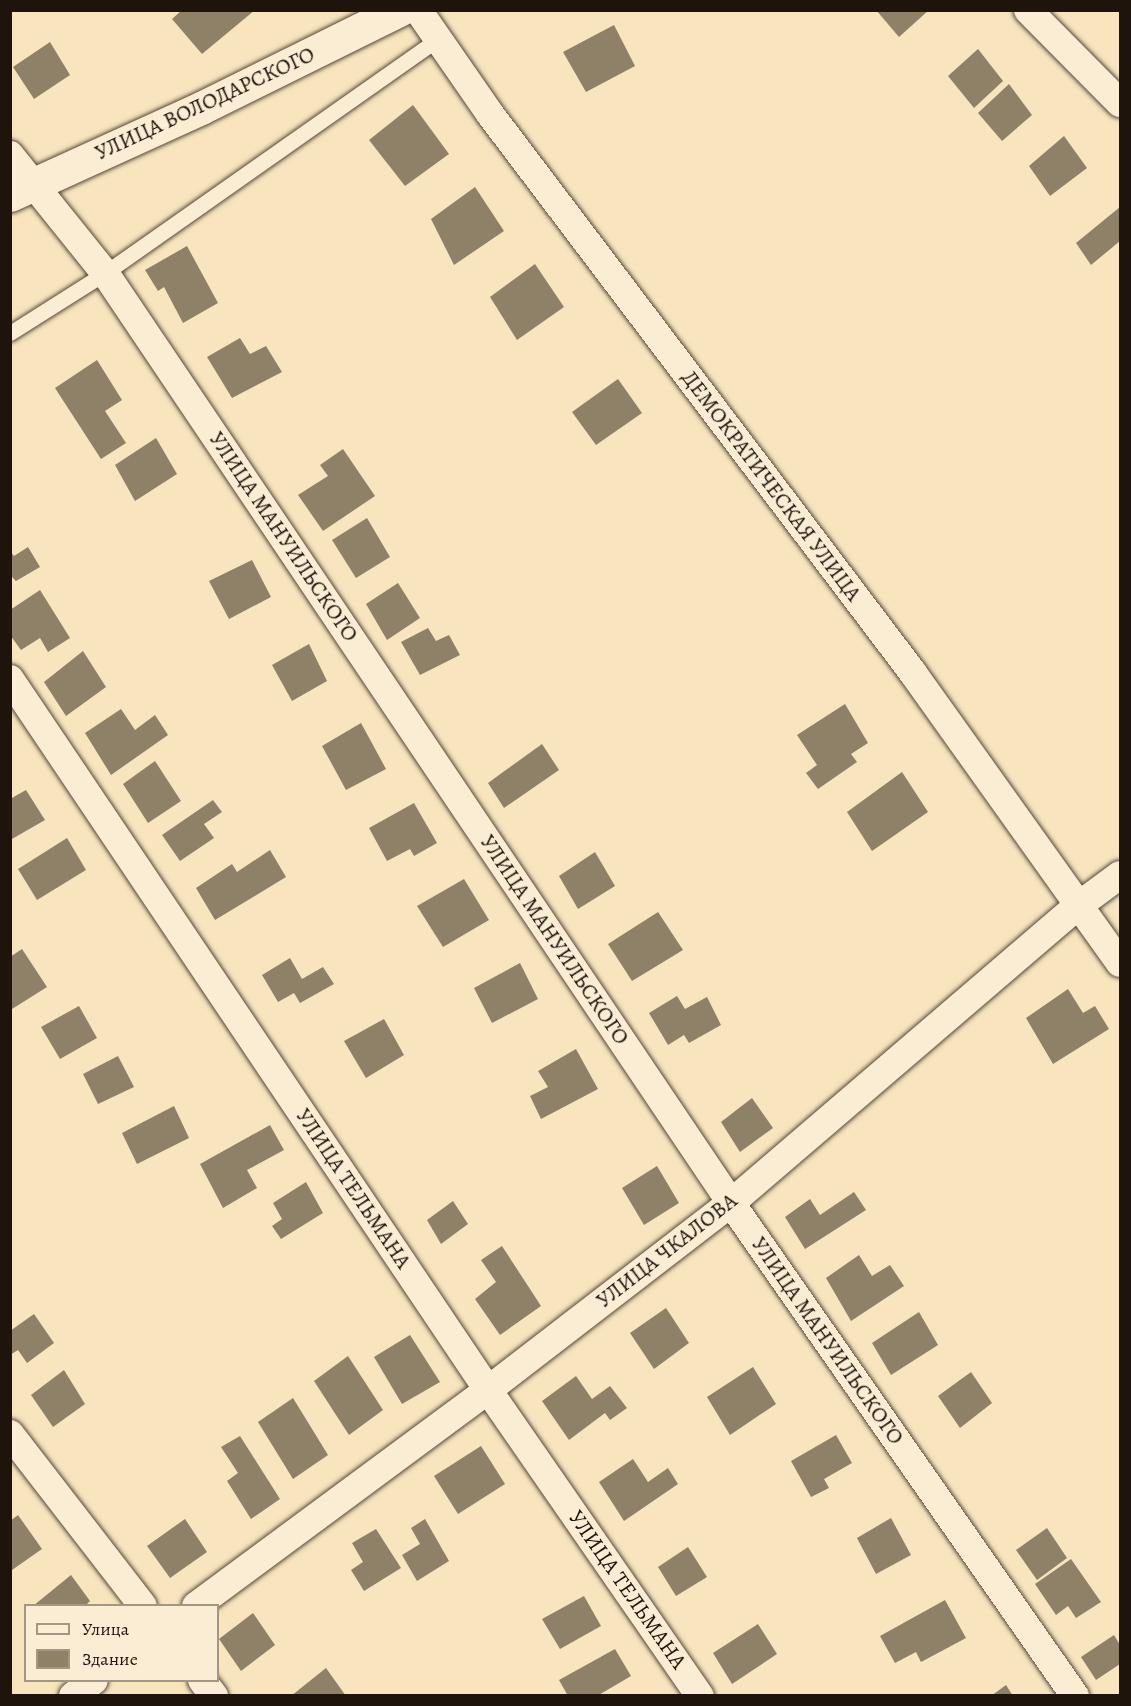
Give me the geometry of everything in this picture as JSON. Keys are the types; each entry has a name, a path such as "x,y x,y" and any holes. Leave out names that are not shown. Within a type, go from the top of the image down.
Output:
{"street":[{"name":"УЛИЦА ВОЛОДАРСКОГО","path":"23,189 201,108 399,10"},
{"name":"ДЕМОКРАТИЧЕСКАЯ УЛИЦА","path":"418,10 497,124 913,674 1120,963"},
{"path":"1028,10 1120,103"},
{"name":"УЛИЦА МАНУИЛЬСКОГО","path":"10,155 23,189 105,273 731,1203 1075,1695"},
{"name":"УЛИЦА ТЕЛЬМАНА","path":"10,679 488,1390 700,1695"},
{"name":"УЛИЦА ЧКАЛОВА","path":"197,1604 488,1390 731,1203 1078,906 1120,875"},
{"path":"10,1434 142,1604"},
{"path":"73,1695 90,1682"},
{"path":"204,1682 214,1695"}],"lane":[{"path":"10,333 105,273 438,39"}],"building":[{"path":"182,10 255,10 202,54 172,19"},
{"path":"876,10 929,10 899,37"},
{"path":"614,25 635,66 586,92 563,52"},
{"path":"50,42 70,75 34,99 13,67"},
{"path":"978,49 1003,81 974,108 948,76"},
{"path":"1009,84 1032,115 1002,141 978,113"},
{"path":"413,105 449,154 405,186 369,140"},
{"path":"1064,136 1087,168 1050,196 1029,166"},
{"path":"475,187 504,231 454,265 431,219"},
{"path":"1120,207 1120,241 1091,265 1076,243"},
{"path":"187,246 218,303 183,323 164,287 158,291 145,270"},
{"path":"535,264 564,307 517,340 490,297"},
{"path":"240,338 250,354 266,346 282,372 232,398 207,357"},
{"path":"97,360 122,400 105,411 126,443 101,459 55,388"},
{"path":"618,379 642,413 596,445 572,412"},
{"path":"156,438 177,474 135,501 115,465"},
{"path":"343,449 375,496 323,531 298,495 328,476 320,465"},
{"path":"367,518 390,557 356,578 332,540"},
{"path":"28,547 40,567 16,581 10,575 10,551 14,556"},
{"path":"252,560 271,597 229,619 209,581"},
{"path":"398,583 420,618 387,640 366,604"},
{"path":"40,590 70,638 48,652 40,638 21,650 10,635 10,610"},
{"path":"428,628 436,641 449,635 460,655 420,675 401,642"},
{"path":"309,644 327,681 292,701 272,665"},
{"path":"83,651 106,687 66,716 44,682"},
{"path":"845,704 868,743 851,754 857,762 818,789 806,773 817,765 797,735"},
{"path":"121,709 135,730 155,715 168,735 111,775 85,733"},
{"path":"361,723 386,769 346,790 322,746"},
{"path":"542,744 559,770 504,808 488,783"},
{"path":"155,761 181,801 148,823 123,784"},
{"path":"902,772 928,812 872,851 847,812"},
{"path":"26,790 45,820 12,839 10,799"},
{"path":"213,800 222,812 204,824 214,838 180,861 162,835"},
{"path":"414,803 437,843 414,856 410,849 387,861 369,828"},
{"path":"67,838 86,870 37,900 18,869"},
{"path":"270,850 286,877 215,920 196,888 232,864 237,872"},
{"path":"595,852 615,886 578,909 559,876"},
{"path":"464,879 489,920 443,947 417,906"},
{"path":"658,912 683,950 632,981 608,944"},
{"path":"22,949 47,987 12,1009 10,957"},
{"path":"290,958 302,979 323,967 334,984 300,1003 294,993 278,1002 262,975"},
{"path":"520,963 538,999 492,1023 474,988"},
{"path":"1068,989 1083,1013 1095,1006 1109,1029 1053,1064 1026,1018"},
{"path":"677,996 685,1009 707,997 721,1025 689,1043 684,1035 668,1045 649,1013"},
{"path":"79,1006 97,1038 60,1059 41,1027"},
{"path":"384,1019 404,1055 366,1078 344,1041"},
{"path":"576,1049 598,1089 541,1119 530,1096 548,1087 538,1071"},
{"path":"118,1056 134,1087 98,1104 83,1074"},
{"path":"752,1098 773,1128 740,1152 721,1122"},
{"path":"174,1106 189,1138 137,1164 122,1133"},
{"path":"270,1125 284,1150 247,1170 257,1188 223,1208 200,1164"},
{"path":"657,1166 679,1203 644,1225 622,1188"},
{"path":"306,1182 323,1213 281,1239 272,1226 282,1219 273,1203"},
{"path":"854,1192 866,1210 805,1249 785,1217 810,1199 820,1215"},
{"path":"453,1201 468,1224 441,1244 427,1220"},
{"path":"502,1246 541,1306 500,1335 475,1299 496,1282 481,1260"},
{"path":"859,1255 872,1276 890,1265 904,1286 851,1321 826,1278"},
{"path":"666,1308 689,1343 654,1369 630,1333"},
{"path":"919,1312 938,1345 891,1375 872,1343"},
{"path":"34,1314 54,1343 27,1363 18,1350 10,1355 10,1331"},
{"path":"410,1335 440,1382 402,1404 374,1357"},
{"path":"348,1356 383,1410 349,1435 314,1381"},
{"path":"753,1367 776,1404 730,1435 707,1397"},
{"path":"64,1370 85,1404 53,1427 31,1395"},
{"path":"971,1372 992,1403 960,1428 938,1396"},
{"path":"576,1376 592,1399 610,1386 627,1408 610,1420 605,1413 569,1440 542,1401"},
{"path":"293,1398 328,1455 293,1479 258,1422"},
{"path":"836,1435 852,1463 824,1479 829,1488 811,1497 791,1461"},
{"path":"240,1436 280,1499 251,1519 227,1481 238,1473 221,1447"},
{"path":"481,1446 505,1484 458,1514 434,1476"},
{"path":"633,1459 648,1482 668,1468 678,1484 624,1521 599,1482"},
{"path":"18,1515 42,1549 12,1570 10,1521"},
{"path":"891,1518 911,1555 876,1574 857,1538"},
{"path":"185,1519 207,1552 170,1578 147,1546"},
{"path":"425,1519 449,1561 417,1581 402,1555 420,1544 411,1528"},
{"path":"1047,1528 1067,1558 1037,1580 1016,1550"},
{"path":"376,1529 401,1568 364,1591 351,1570 363,1562 352,1543"},
{"path":"688,1547 707,1577 676,1596 658,1567"},
{"path":"1071,1559 1101,1602 1076,1618 1068,1606 1056,1615 1035,1584"},
{"path":"71,1575 90,1601 87,1604 35,1604"},
{"path":"584,1596 601,1626 560,1649 542,1619"},
{"path":"945,1600 966,1638 921,1662 916,1652 895,1663 880,1636"},
{"path":"253,1613 275,1645 241,1671 219,1639"},
{"path":"758,1624 777,1654 732,1684 713,1653"},
{"path":"1114,1635 1120,1645 1120,1664 1096,1680 1081,1657"},
{"path":"615,1649 631,1676 597,1696 568,1696 559,1680"},
{"path":"326,1668 346,1696 291,1696"},
{"path":"1006,1685 1013,1696 991,1696"}]}
